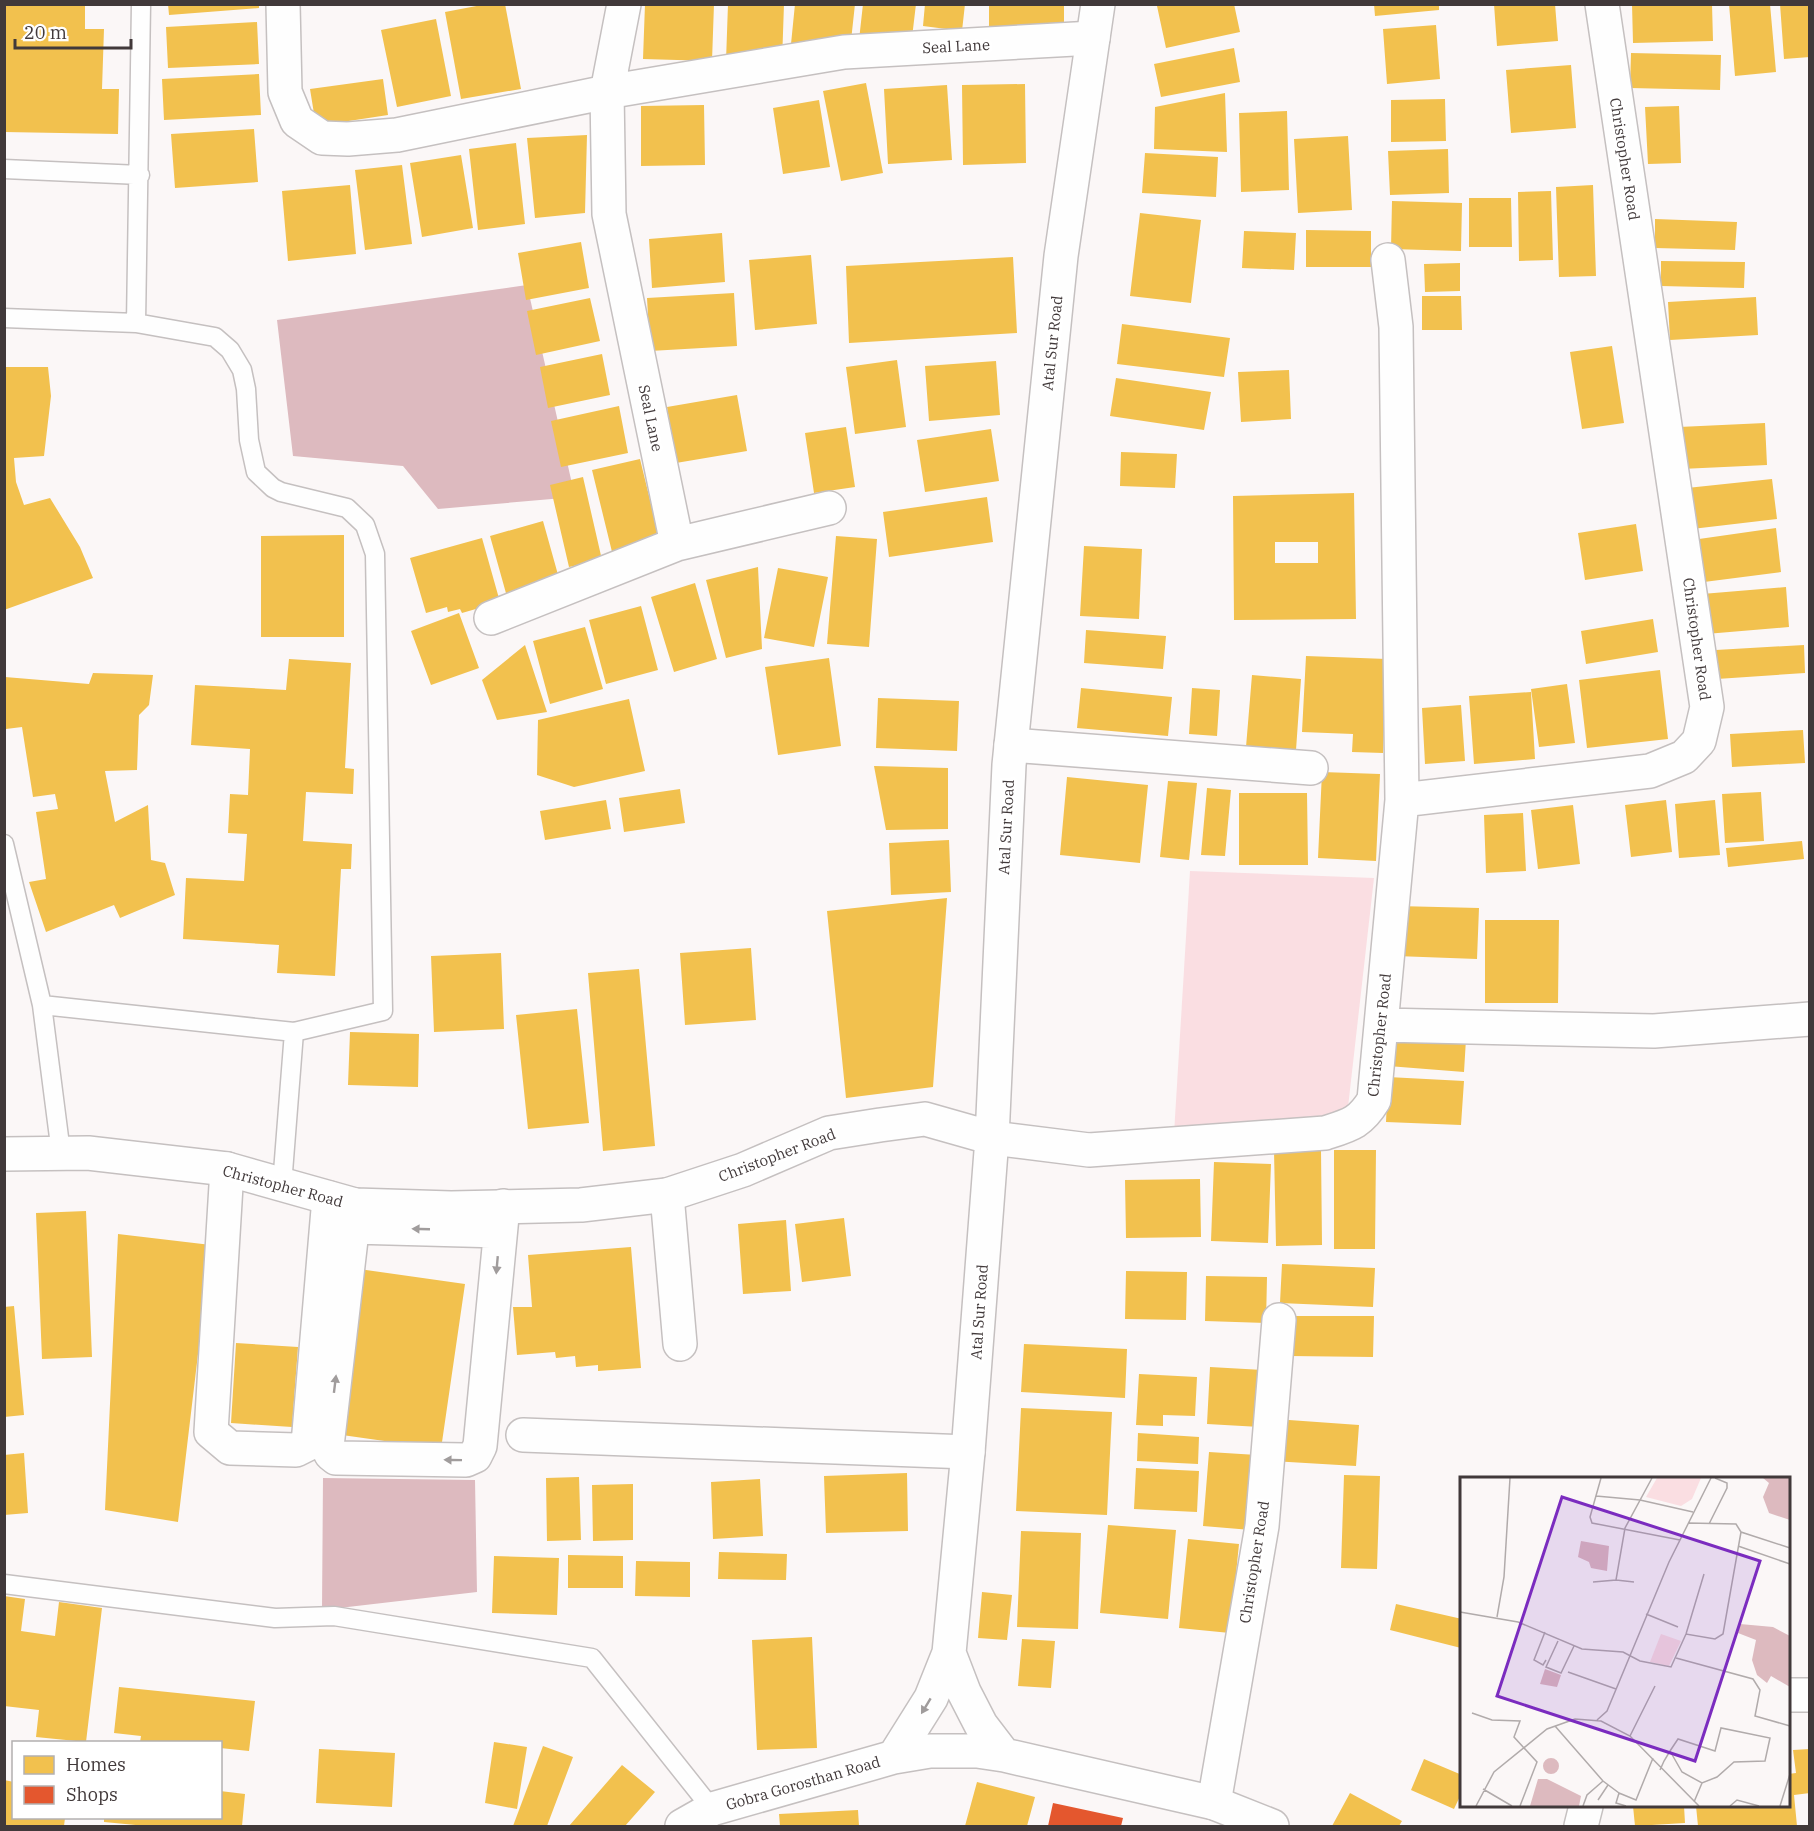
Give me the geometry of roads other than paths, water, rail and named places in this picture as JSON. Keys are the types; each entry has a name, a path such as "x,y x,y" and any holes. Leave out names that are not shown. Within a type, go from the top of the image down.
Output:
{"street":[{"name":"Seal Lane","path":"283,4 285,92 297,120 321,138 348,139 397,135 607,92 844,52 1093,38"},
{"name":"Seal Lane","path":"624,4 607,92 609,214 677,544"},
{"name":"Atal Sur Road","path":"949,1653 968,1452 992,1138 1011,745 1061,256 1098,4"},
{"name":"Christopher Road","path":"4,1154 88,1153 227,1169 282,1185 346,1210 451,1208 501,1219 581,1205 667,1195 743,1170 829,1133 925,1119 992,1138 1089,1150 1325,1133 1364,1116 1374,1100 1402,800 1650,771 1684,757 1699,741 1707,707 1602,4"},
{"path":"1388,260 1396,327 1402,800"},
{"path":"491,618 677,544 829,508"},
{"path":"1011,745 1311,768"},
{"path":"1382,1025 1654,1031 1809,1019"},
{"path":"227,1169 211,1432 230,1448 296,1450 308,1444 346,1210"},
{"path":"667,1195 680,1344"},
{"path":"346,1210 327,1446 336,1458 466,1461 475,1456 480,1446 501,1219"},
{"name":"Christopher Road","path":"1214,1803 1262,1526 1279,1320"},
{"path":"523,1435 968,1452"},
{"path":"949,1653 964,1692 981,1725 1004,1755"},
{"path":"894,1757 931,1698 949,1653"},
{"path":"1790,1695 1809,1695"},
{"path":"894,1757 930,1751 978,1751 1004,1755 1214,1803 1272,1827"},
{"name":"Gobra Gorosthan Road","path":"682,1827 712,1809 894,1757"}],"lane":[{"path":"136,323 141,4"},
{"path":"4,169 140,175"},
{"path":"4,318 136,323 215,337 230,350 242,370 246,389 249,440 256,472 273,488 281,492 347,508 364,525 375,554 383,1011 294,1032 42,1005"},
{"path":"4,844 42,1005 61,1153"},
{"path":"282,1185 294,1032"},
{"path":"4,1584 275,1618 334,1616 592,1658 712,1809"}]}
